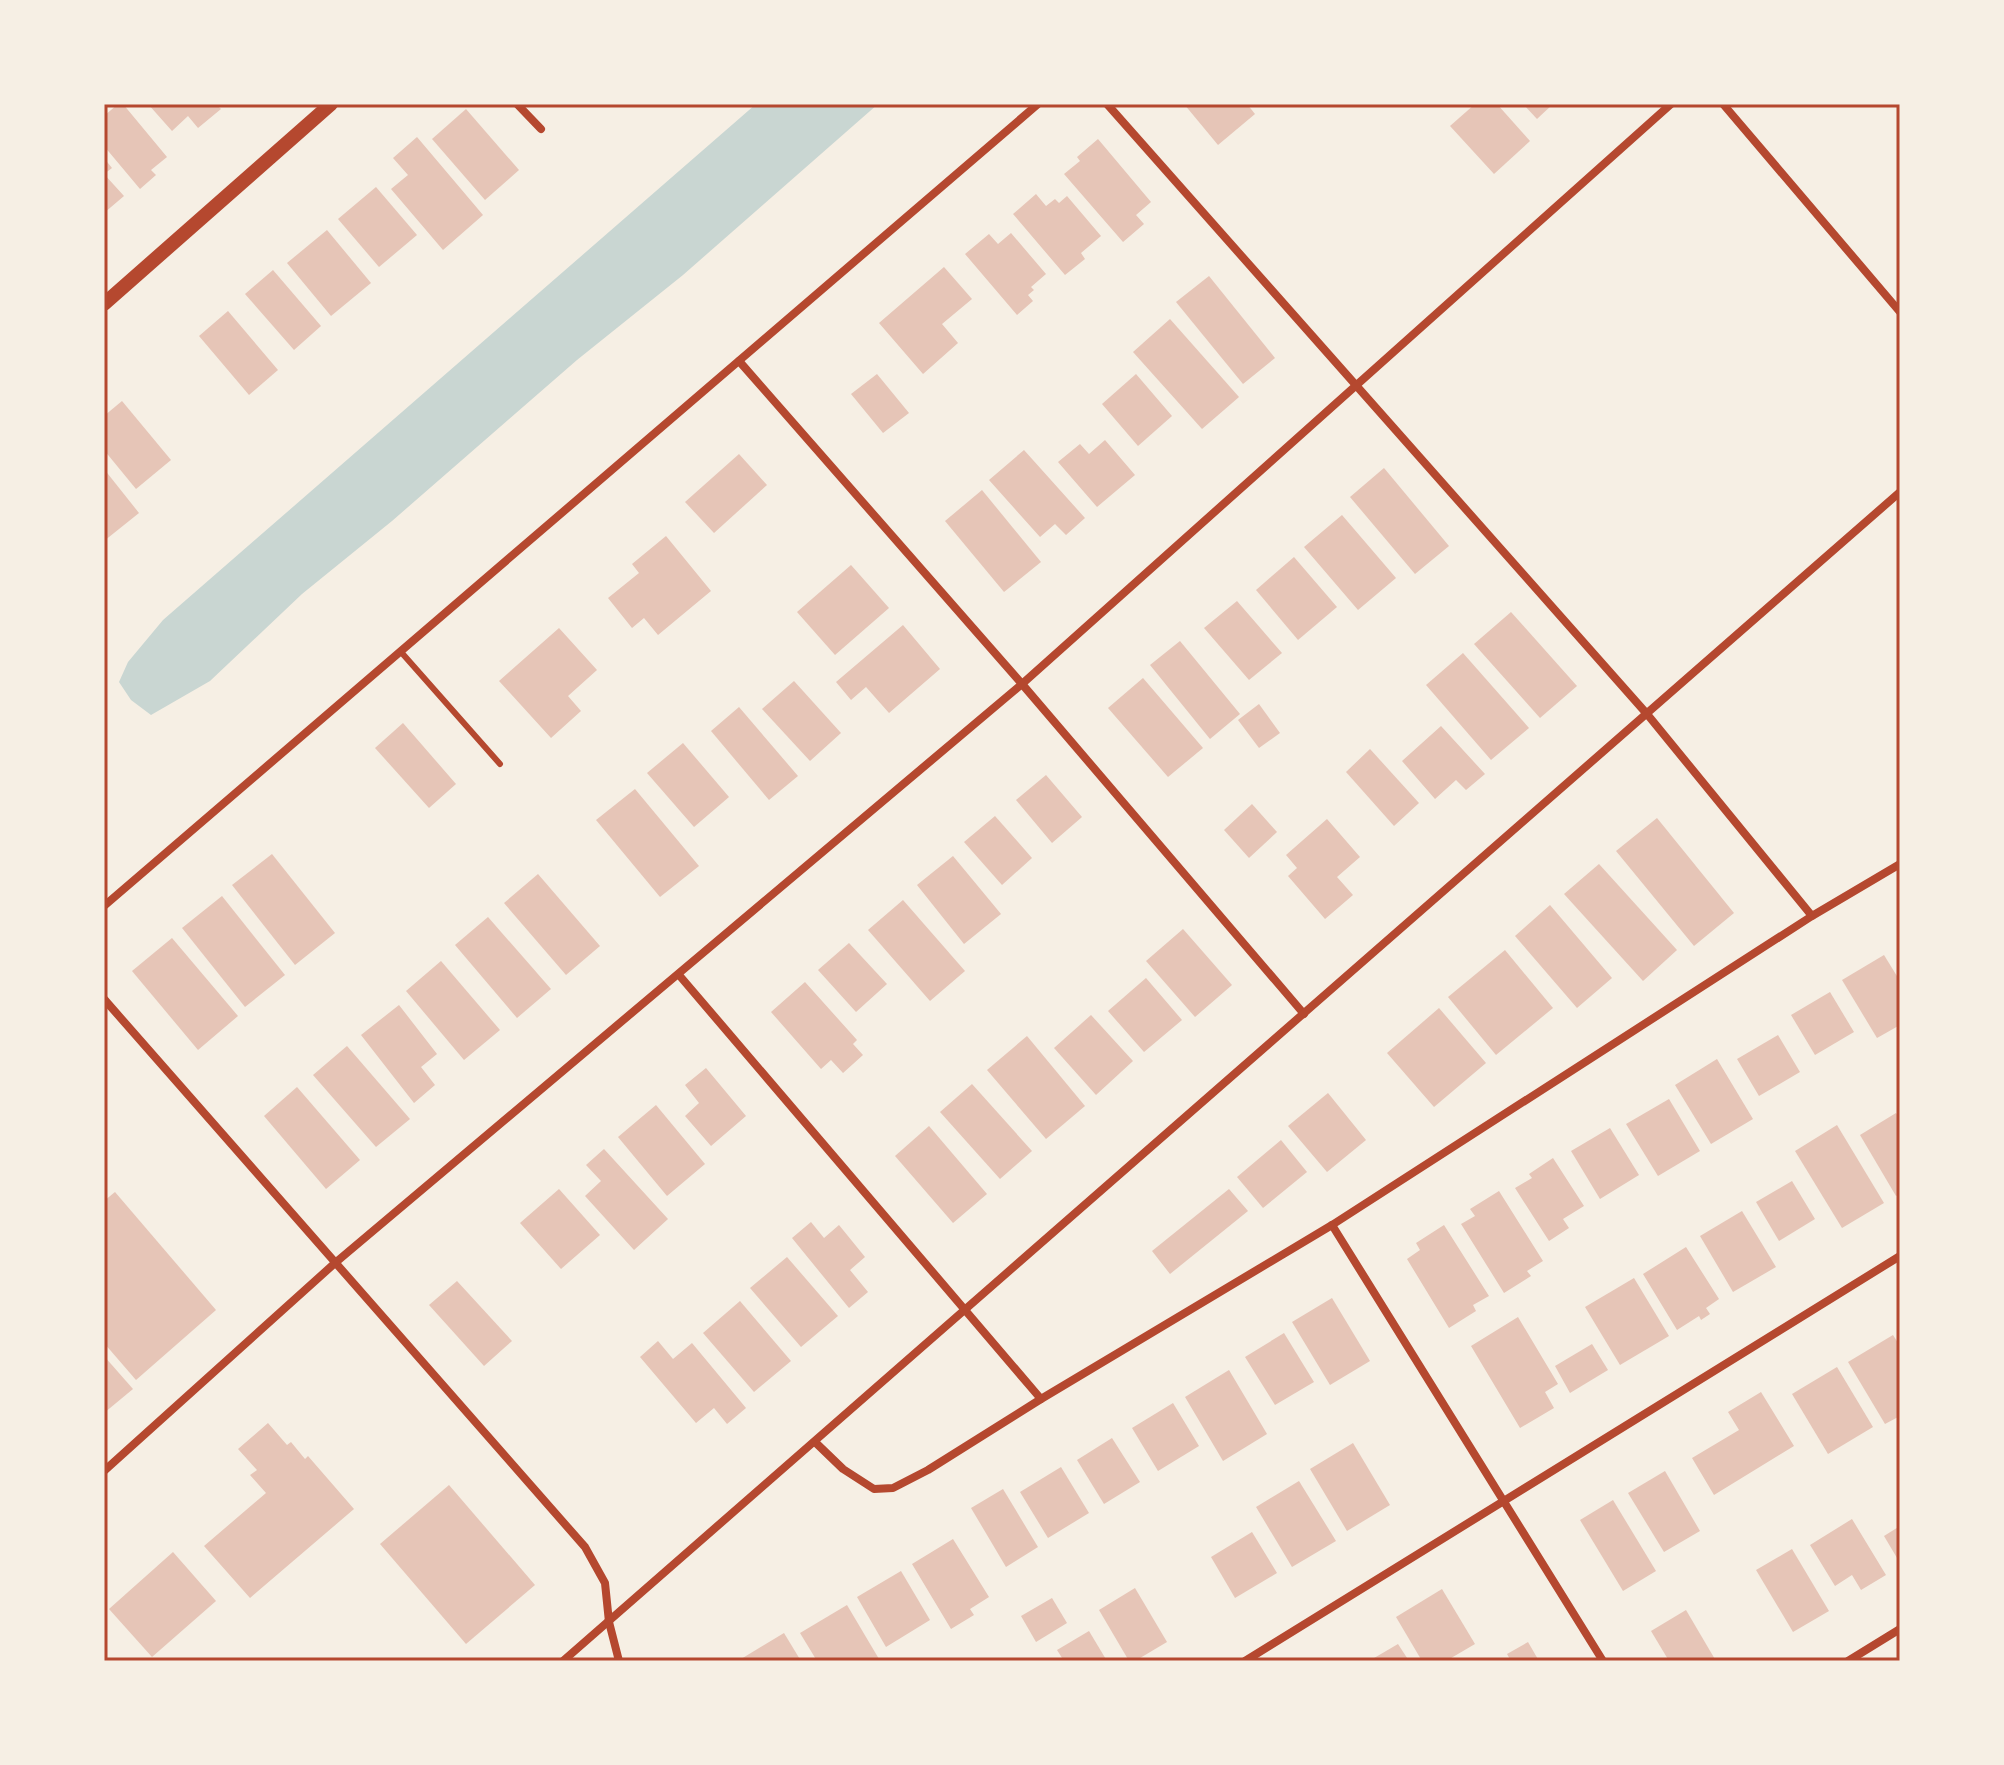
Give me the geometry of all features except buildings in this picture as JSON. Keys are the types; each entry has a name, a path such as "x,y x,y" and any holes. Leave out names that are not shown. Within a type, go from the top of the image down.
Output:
{"street":[{"path":"104,304 331,104"},
{"path":"517,104 541,129"},
{"path":"104,906 1038,104"},
{"path":"1107,104 1647,714 1812,916"},
{"path":"104,1471 335,1263 1022,684 1671,104"},
{"path":"1723,104 1900,312"},
{"path":"739,361 1022,684 1304,1014"},
{"path":"563,1661 1900,492"},
{"path":"815,1442 843,1469 874,1489 893,1488 928,1470 1332,1225 1812,916 1900,864"},
{"path":"679,975 1041,1399"},
{"path":"104,999 585,1547 605,1583 609,1622 619,1661"},
{"path":"1332,1225 1603,1661"},
{"path":"1245,1661 1900,1256"},
{"path":"1848,1661 1900,1629"}],"lane":[{"path":"401,652 500,764"}],"shaded area":[{"path":"756,104 878,104 683,275 577,360 392,521 302,594 210,681 151,715 131,700 119,682 128,662 163,620"}]}
